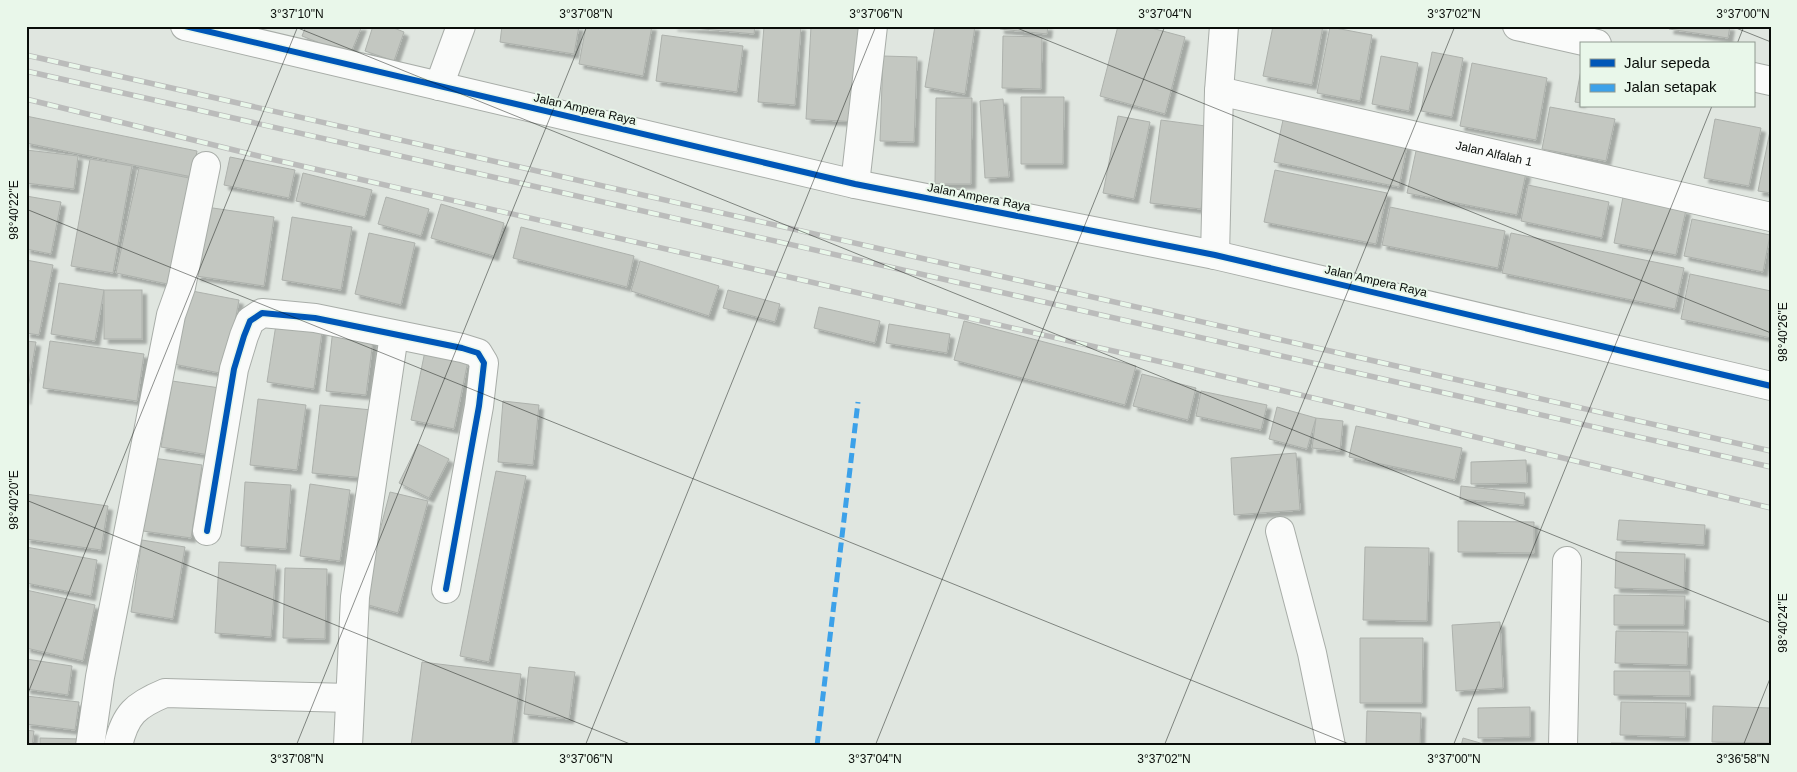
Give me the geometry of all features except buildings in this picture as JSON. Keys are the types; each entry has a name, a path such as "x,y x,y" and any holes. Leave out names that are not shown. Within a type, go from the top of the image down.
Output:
{"street":[{"name":"Jalan Ampera Raya","path":"185,26 855,184 1215,254 1771,386"},
{"path":"439,86 461,26"},
{"path":"855,184 873,26"},
{"path":"1215,254 1219,92 1224,26"},
{"path":"1516,26 1588,42"},
{"path":"1754,78 1771,81"},
{"name":"Jalan Alfalah 1","path":"1219,92 1771,217"},
{"path":"90,746 100,677 169,324 180,287 206,166"},
{"path":"207,531 234,368 250,321 262,313 315,318 462,348 478,353 484,363 479,406 446,589"},
{"path":"348,746 355,597 394,335"},
{"path":"1280,530 1312,652 1331,746"},
{"path":"1563,746 1566,562"},
{"path":"118,746 132,712 143,702 165,694 350,698"}],"railway":[{"path":"26,55 1771,451"},
{"path":"26,71 1771,467"},
{"path":"26,99 271,159 1188,368 1771,508"}],"marked path":[{"path":"817,746 858,402"}],"cycle path":[{"path":"185,26 855,184 1215,255 1771,386"},
{"path":"207,531 234,369 250,321 262,313 315,318 462,348 478,353 484,363 479,406 446,589"}]}
